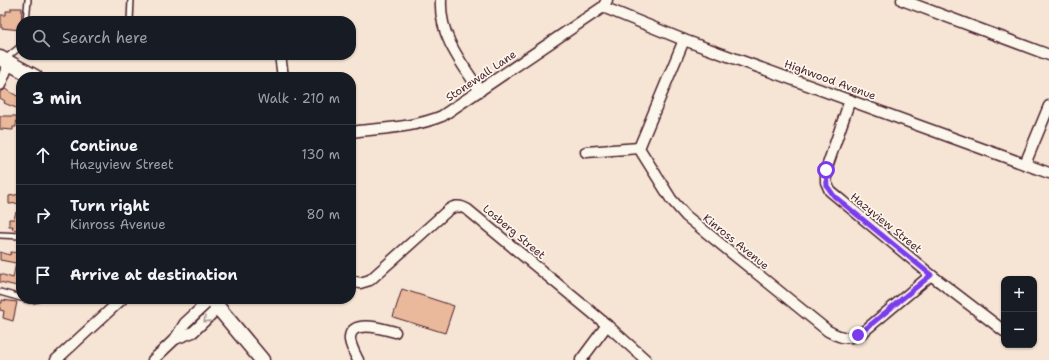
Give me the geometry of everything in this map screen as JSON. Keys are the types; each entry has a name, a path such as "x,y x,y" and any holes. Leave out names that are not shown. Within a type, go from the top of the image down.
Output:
{"street":[{"path":"441,0 441,21 446,38 480,91"},
{"path":"902,0 1049,54"},
{"name":"Stonewall Lane","path":"356,131 427,122 442,116 605,4"},
{"name":"Highwood Avenue","path":"605,4 684,40 1049,173"},
{"path":"586,152 639,148 684,40"},
{"path":"0,85 5,60 26,72"},
{"path":"281,60 282,72"},
{"name":"Hazyview Street","path":"850,100 826,170 826,182 828,189 834,196 931,275 1001,329"},
{"path":"1025,164 1049,106"},
{"name":"Kinross Avenue","path":"639,148 671,199 686,216 828,331 841,338 852,338 863,332 931,275"},
{"name":"Losberg Street","path":"356,282 363,283 375,276 451,208 461,206 468,210 607,325 646,360"},
{"path":"56,360 117,304"},
{"path":"154,360 175,339 185,323 211,304"},
{"path":"216,304 257,358"},
{"path":"581,360 607,325"},
{"path":"358,360 350,337 355,329 372,326 395,332"}],"lane":[{"path":"26,16 28,0"},
{"path":"130,16 131,0"},
{"path":"5,60 16,50"},
{"path":"0,235 16,236"},
{"path":"0,292 16,297"}],"building":[{"path":"11,8 22,8 22,16 16,16 16,30 1,28 1,15 6,15 6,11 11,11"},
{"path":"5,89 16,95 16,108 4,103 5,101 0,98 0,93"},
{"path":"0,116 16,116 16,127 13,127 13,130 0,129"},
{"path":"16,195 16,203 9,204 9,196"},
{"path":"16,212 16,230 12,229 13,226 9,226 9,219 14,219"},
{"path":"0,252 10,255 11,252 16,252 16,263 0,260"},
{"path":"16,263 16,286 0,282 0,274 13,278"},
{"path":"402,289 454,306 445,333 393,317"},
{"path":"2,300 16,302 13,321 3,318 4,311 0,310 0,303 2,303"}],"route":[{"path":"826,170 825,176 827,186 834,196 931,275 858,335"}]}
